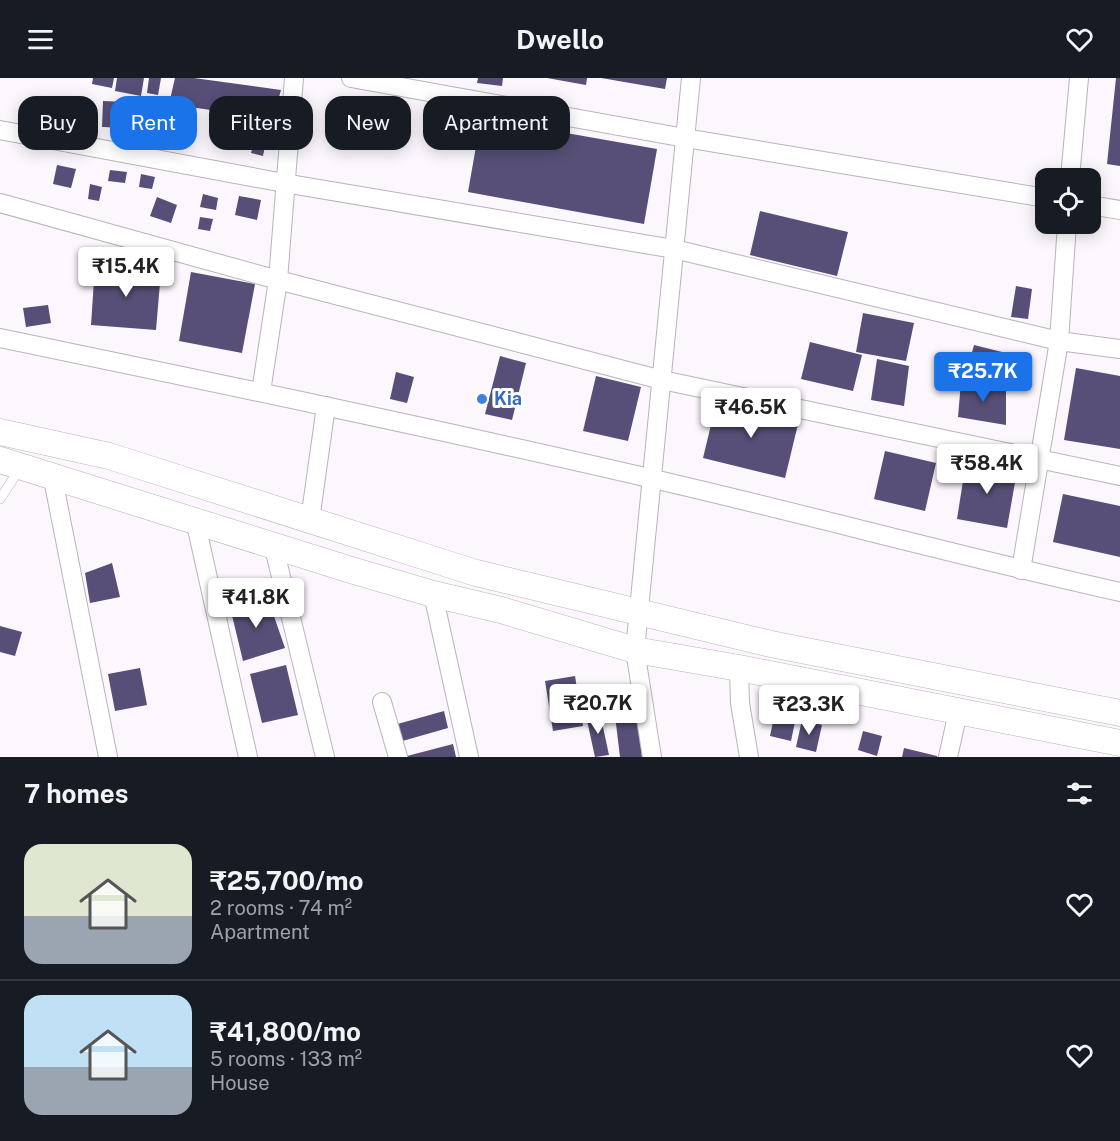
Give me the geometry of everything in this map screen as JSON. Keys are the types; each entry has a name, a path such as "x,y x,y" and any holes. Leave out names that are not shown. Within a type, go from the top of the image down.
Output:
{"main road":[{"path":"0,432 109,456 476,573 771,644 1120,713"},
{"path":"11,463 433,594 501,610 635,650 740,668 958,712 1107,747"}],"street":[{"path":"261,392 278,280 294,78"},
{"path":"351,78 685,138 1035,196"},
{"path":"652,757 635,650 691,78"},
{"path":"1071,168 1079,78"},
{"path":"0,130 284,183 674,249 1059,341 1120,349"},
{"path":"0,203 278,280 662,380 1120,476"},
{"path":"1101,207 1120,210"},
{"path":"1021,570 1059,341 1066,234"},
{"path":"0,338 261,392 651,478 1021,570 1120,592"},
{"path":"310,520 326,406"},
{"path":"52,474 108,757"},
{"path":"195,520 248,757"},
{"path":"273,544 325,757"},
{"path":"433,594 469,757"},
{"path":"740,668 740,703 749,757"},
{"path":"382,702 398,757"},
{"path":"948,757 958,712"}],"lane":[{"path":"0,499 11,463"}],"building":[{"path":"93,78 114,78 112,88 92,84"},
{"path":"117,78 144,78 141,96 115,91"},
{"path":"149,78 161,78 158,95 147,93"},
{"path":"175,78 194,78 281,90 279,96 209,96 209,110 197,108 197,96 171,96"},
{"path":"478,78 503,78 502,86 477,83"},
{"path":"547,78 587,78 586,85"},
{"path":"601,78 667,78 665,89"},
{"path":"1116,78 1120,78 1120,166 1107,164"},
{"path":"103,101 110,101 110,127 102,127"},
{"path":"570,134 657,149 644,224 468,192 475,150 570,150"},
{"path":"252,150 264,150 263,156 251,153"},
{"path":"57,165 76,169 71,188 53,184"},
{"path":"110,170 127,172 125,183 108,181"},
{"path":"141,174 155,177 152,189 139,187"},
{"path":"90,184 102,187 99,201 88,199"},
{"path":"203,194 218,198 216,210 200,207"},
{"path":"239,196 261,200 257,220 235,215"},
{"path":"157,197 177,205 171,223 150,216"},
{"path":"760,211 848,232 837,276 750,255"},
{"path":"200,217 213,219 210,231 198,229"},
{"path":"95,265 161,271 156,330 91,325"},
{"path":"191,272 255,284 242,353 179,341"},
{"path":"1016,286 1032,289 1028,319 1011,317"},
{"path":"48,305 51,323 26,327 23,308"},
{"path":"863,313 914,323 906,361 856,352"},
{"path":"810,342 862,355 853,391 801,379"},
{"path":"974,345 1014,355 1008,381 966,375"},
{"path":"500,356 526,363 512,420 485,414"},
{"path":"877,359 909,366 904,406 871,400"},
{"path":"1076,368 1120,376 1120,449 1064,440"},
{"path":"396,372 414,377 407,403 390,399"},
{"path":"596,376 641,387 628,441 583,431"},
{"path":"961,382 1006,389 1006,425 958,417"},
{"path":"717,400 799,420 785,478 703,458"},
{"path":"885,451 936,463 925,511 874,499"},
{"path":"966,462 1017,471 1007,528 957,519"},
{"path":"1063,494 1120,506 1120,557 1053,542"},
{"path":"112,563 120,597 90,603 85,573"},
{"path":"268,599 285,648 243,661 230,607"},
{"path":"0,626 22,632 15,656 0,652"},
{"path":"286,665 298,715 262,723 250,674"},
{"path":"140,668 147,705 115,711 108,674"},
{"path":"575,676 583,726 553,731 545,681"},
{"path":"635,697 642,757 620,757 613,699"},
{"path":"444,711 448,728 399,742 394,725"},
{"path":"775,712 796,717 791,741 770,736"},
{"path":"600,713 609,755 595,757 586,716"},
{"path":"802,720 822,725 816,752 796,747"},
{"path":"863,731 882,736 877,756 858,750"},
{"path":"453,744 456,757 407,757 407,756"},
{"path":"904,748 937,756 937,757 902,757"}],"place":[{"name":"Kia","path":"482,399"}]}
